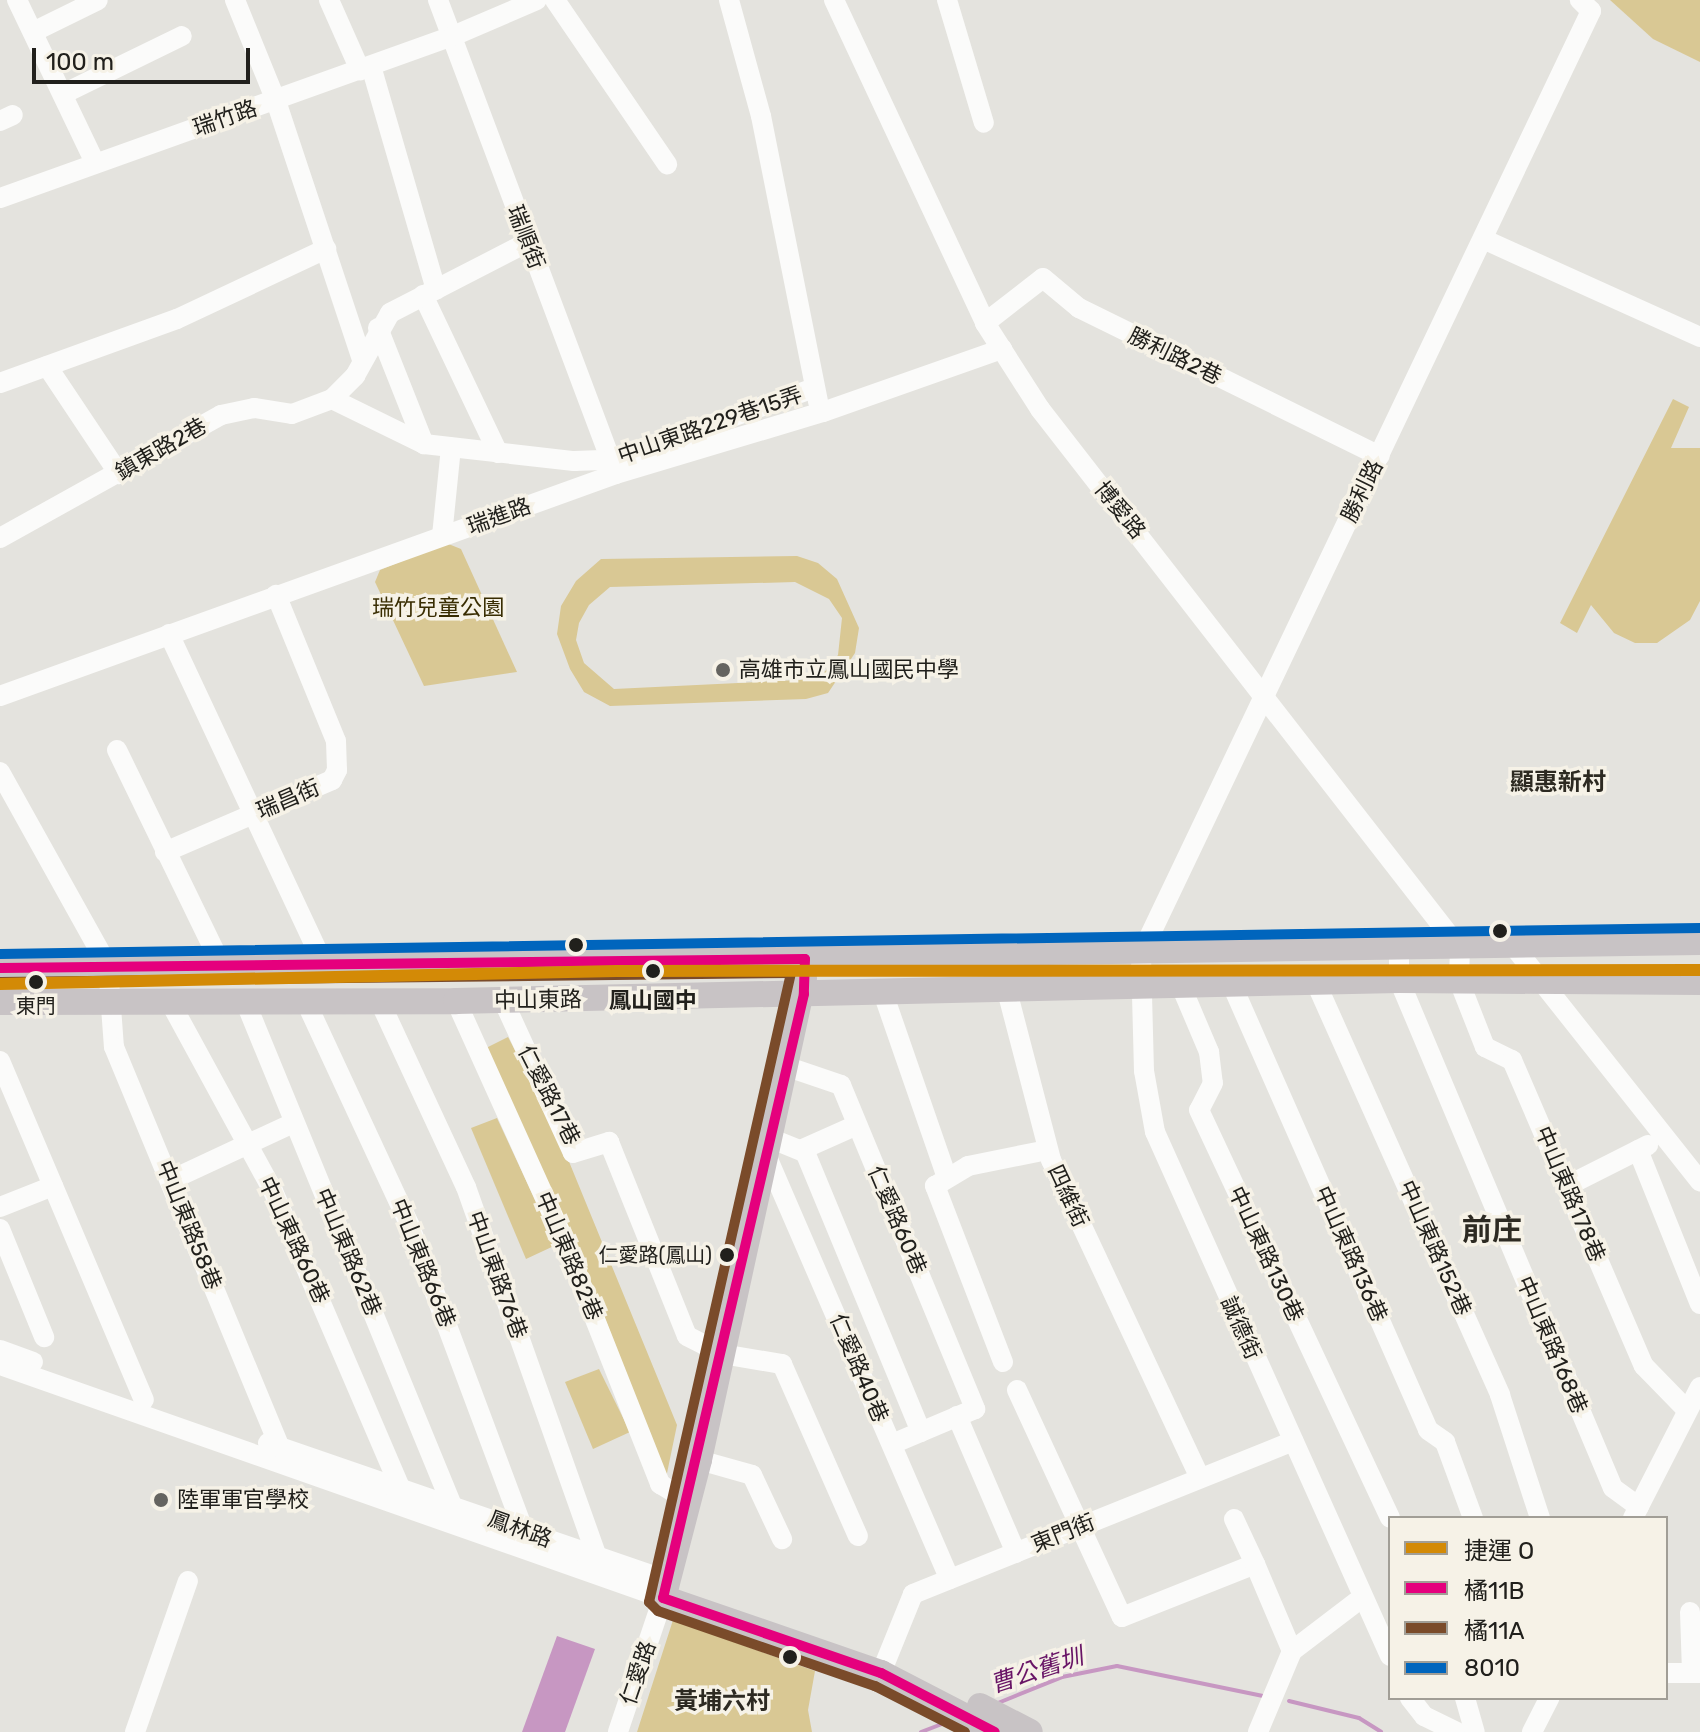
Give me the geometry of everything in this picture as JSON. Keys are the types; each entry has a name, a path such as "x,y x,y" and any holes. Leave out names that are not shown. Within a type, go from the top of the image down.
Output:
{"main road":[{"name":"中山東路","path":"0,968 1141,954 1700,942"},
{"name":"仁愛路","path":"666,1589 699,1460 788,1067 804,994 805,959"},
{"name":"中山東路","path":"0,1002 456,1001 1399,980 1700,982"},
{"name":"鳳林路","path":"666,1589 884,1666 1030,1732"},
{"name":"鳳林路","path":"884,1666 995,1732"}],"street":[{"path":"17,0 95,163"},
{"path":"33,32 98,0"},
{"path":"235,0 276,101 362,359"},
{"path":"329,0 366,68 430,292 498,453"},
{"name":"瑞順街","path":"438,0 613,467"},
{"name":"瑞竹路","path":"0,198 453,36 537,0"},
{"path":"555,0 667,164"},
{"path":"729,0 761,116 812,389 823,412"},
{"name":"博愛路","path":"834,0 985,323 1040,409 1263,690 1460,949"},
{"path":"947,0 984,123"},
{"path":"1568,0 1585,6"},
{"name":"勝利路","path":"1141,987 1141,954 1263,690 1380,456 1483,239 1585,6"},
{"path":"63,94 182,36"},
{"path":"1483,239 1700,337"},
{"path":"332,399 355,376 378,328 402,304 528,242"},
{"path":"0,383 177,319 326,249"},
{"name":"勝利路2巷","path":"985,323 1043,278 1079,308 1380,456"},
{"path":"378,328 424,444"},
{"name":"瑞進路","path":"0,696 442,536 613,467 823,412 1002,349"},
{"path":"47,366 119,474"},
{"name":"中山東路229巷15弄","path":"332,399 424,444 613,467 812,389"},
{"name":"鎮東路2巷","path":"0,538 221,415 254,408 292,414 332,399"},
{"path":"442,536 451,447"},
{"name":"瑞昌街","path":"165,852 332,780 337,770 336,741 276,595"},
{"path":"169,634 324,965"},
{"path":"117,750 222,966"},
{"path":"0,772 108,966"},
{"name":"中山東路168巷","path":"1399,948 1399,980 1613,1488 1636,1512"},
{"path":"1515,948 1700,1181"},
{"path":"1459,981 1460,949"},
{"name":"中山東路58巷","path":"108,966 108,1001 114,1047 280,1447"},
{"name":"中山東路178巷","path":"1459,981 1485,1047 1512,1060 1517,1069 1644,1366 1694,1402"},
{"name":"中山東路152巷","path":"1316,983 1500,1395 1539,1516"},
{"name":"中山東路136巷","path":"1232,985 1428,1430 1445,1442 1472,1516"},
{"name":"中山東路130巷","path":"1181,986 1209,1052 1213,1083 1199,1110 1389,1516"},
{"path":"1006,987 1047,1150"},
{"name":"誠德街","path":"1141,987 1146,1100 1155,1132 1388,1652"},
{"path":"882,990 946,1175 935,1186 935,1194 1003,1362"},
{"name":"仁愛路17巷","path":"503,1000 573,1153 609,1142 687,1336 722,1354"},
{"name":"中山東路62巷","path":"245,1001 293,1123 413,1401 451,1503"},
{"name":"中山東路82巷","path":"456,1001 562,1236 660,1484 688,1501"},
{"name":"中山東路60巷","path":"170,1002 247,1144 356,1376 400,1488"},
{"name":"中山東路66巷","path":"306,1002 409,1224 524,1531"},
{"name":"中山東路76巷","path":"380,1002 466,1187 597,1556"},
{"path":"0,1061 144,1400"},
{"name":"仁愛路60巷","path":"788,1067 838,1081 966,1412 1016,1553"},
{"path":"171,1180 293,1123"},
{"path":"770,1148 803,1149 857,1125"},
{"path":"1567,1186 1663,1138"},
{"name":"仁愛路40巷","path":"770,1148 950,1579"},
{"path":"803,1149 921,1432"},
{"name":"四維街","path":"946,1175 1047,1150 1200,1478"},
{"path":"1638,1150 1700,1304"},
{"path":"0,1207 53,1186"},
{"path":"0,1229 44,1337"},
{"name":"鳳林路","path":"0,1350 451,1503 597,1556 666,1589"},
{"path":"722,1354 775,1359 787,1371 858,1536"},
{"name":"鳳林路","path":"0,1365 666,1589"},
{"path":"1017,1390 1078,1528 1122,1617 1255,1564"},
{"path":"1636,1512 1694,1402"},
{"path":"892,1444 966,1412"},
{"name":"東門街","path":"884,1666 913,1594 1293,1441"},
{"path":"699,1460 752,1475 782,1539"},
{"path":"1234,1519 1292,1651"},
{"path":"135,1732 188,1581"},
{"name":"仁愛路","path":"618,1732 666,1589"},
{"path":"1258,1732 1292,1651 1363,1597"},
{"path":"1668,1673 1696,1673 1690,1612"},
{"path":"1412,1700 1424,1716 1457,1732"},
{"path":"1466,1700 1475,1732"},
{"path":"1532,1732 1548,1700"}],"green space":[{"path":"1610,0 1700,0 1700,62 1653,39"},
{"path":"1673,399 1689,407 1671,448 1700,448 1700,601 1690,620 1657,643 1635,643 1614,633 1591,605 1577,633 1560,623"},
{"name":"瑞竹兒童公園","path":"446,543 461,549 517,672 424,686 375,582 380,570"},
{"path":"797,556 818,563 837,579 859,628 855,653 828,693 806,699 610,706 584,692 570,669 557,634 561,606 576,581 601,559","holes":["795,582 829,599 842,618 838,655 819,679 614,689 584,663 576,640 579,623 589,605 610,587"]},
{"path":"508,1037 554,1125 677,1425 666,1478 580,1253 484,1049"},
{"path":"497,1118 556,1245 526,1259 471,1128"},
{"path":"599,1369 630,1432 593,1449 565,1382"},
{"path":"673,1620 815,1671 808,1710 812,1732 637,1732"}],"shaded area":[{"path":"557,1636 595,1649 565,1732 522,1732"}],"waterway":[{"name":"曹公舊圳","path":"998,1703 1062,1677 1117,1666 1263,1696"},
{"name":"曹公舊圳","path":"1289,1701 1359,1718 1381,1732"},
{"name":"曹公舊圳","path":"921,1732 949,1721"}],"metro line":[{"name":"O","path":"0,984 617,971 1700,970"}],"transit line":[{"name":"8010","path":"0,954 1700,928"},
{"name":"橘11B","path":"0,968 805,959 804,994 663,1598 881,1673 995,1732"},
{"name":"橘11A","path":"0,982 791,973 649,1602 658,1611 875,1686 965,1732"}],"place":[{"name":"高雄市立鳳山國民中學","path":"723,670"},
{"name":"鳳山國中","path":"653,971"},
{"name":"東門","path":"36,982"},
{"name":"仁愛路(鳳山)","path":"727,1255"},
{"name":"陸軍軍官學校","path":"161,1500"}],"district":[{"name":"顯惠新村","path":"1558,783"},
{"name":"前庄","path":"1492,1230"},
{"name":"黃埔六村","path":"722,1702"}]}
